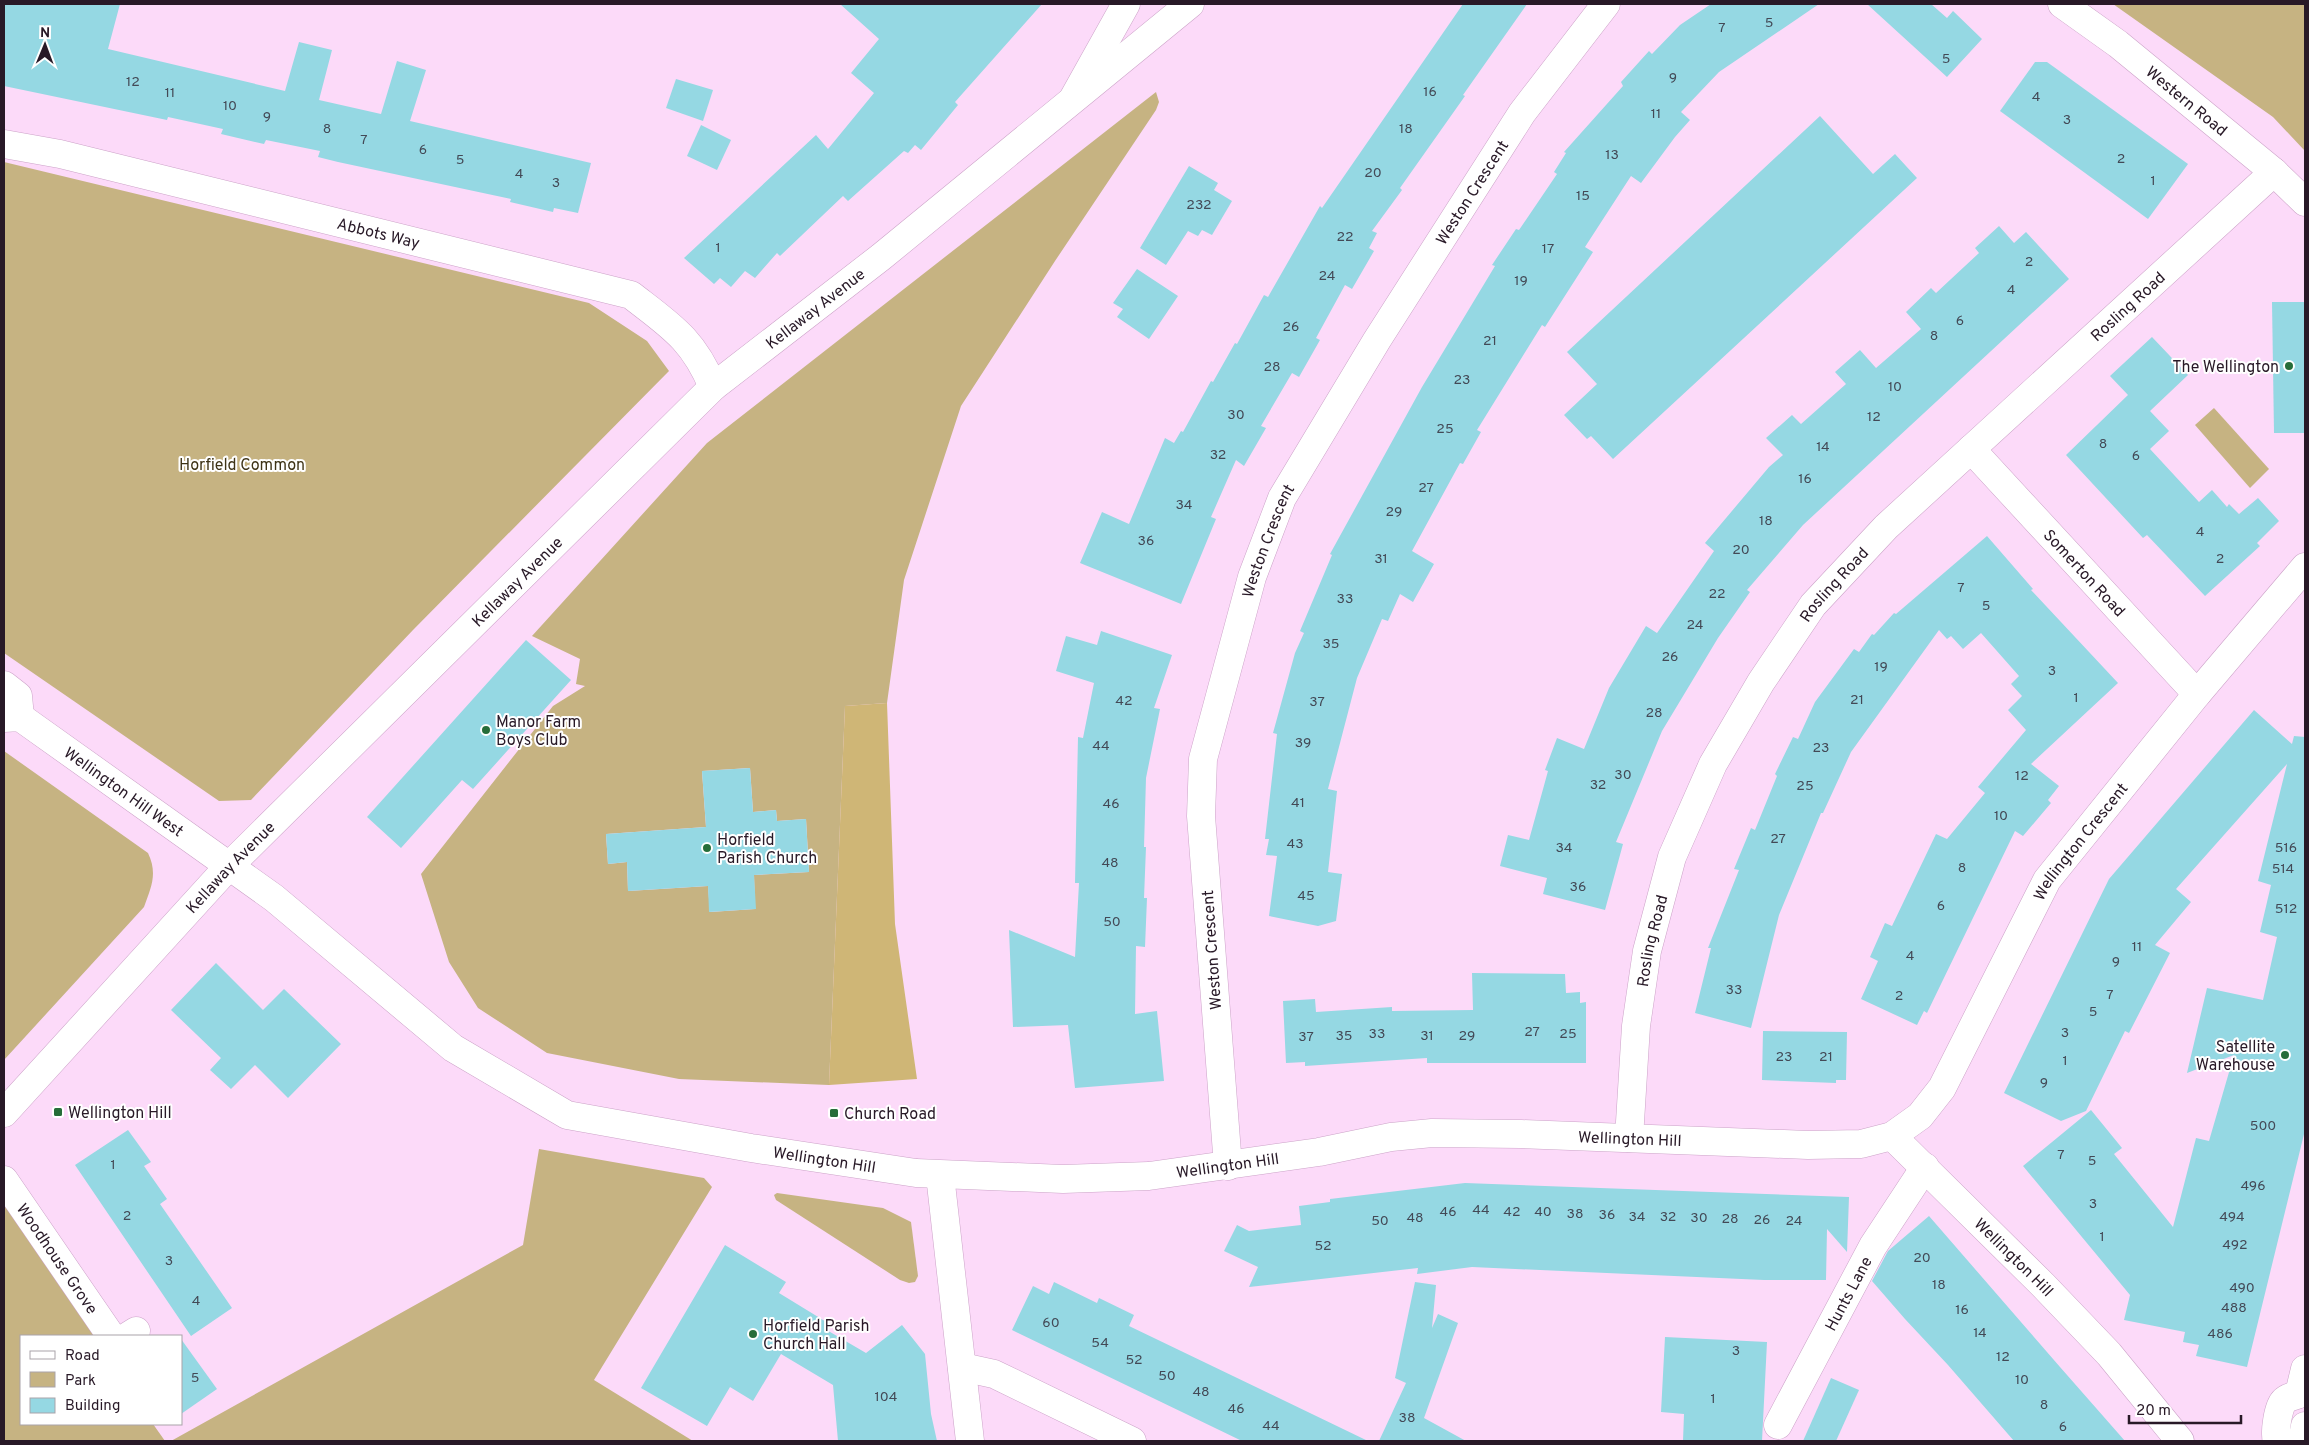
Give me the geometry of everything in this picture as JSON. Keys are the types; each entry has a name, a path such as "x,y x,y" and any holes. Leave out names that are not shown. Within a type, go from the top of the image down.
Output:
{"street":[{"name":"Kellaway Avenue","path":"1074,97 1126,4"},
{"name":"Kellaway Avenue","path":"4,1113 229,866 713,387 881,257 1074,97 1190,4"},
{"name":"Weston Crescent","path":"1228,1166 1201,816 1203,759 1252,577 1282,498 1377,340 1522,113 1606,4"},
{"name":"Western Road","path":"2062,4 2118,44 2274,172 2305,202"},
{"name":"Abbots Way","path":"4,144 60,154 631,295 680,332 703,363 713,387"},
{"name":"Rosling Road","path":"1629,1138 1636,1026 1647,951 1672,857 1713,764 1761,682 1813,605 1886,527 2274,172"},
{"name":"Somerton Road","path":"1971,449 2197,694"},
{"name":"Wellington Crescent","path":"1892,1136 1920,1116 1942,1088 2047,880 2197,694 2305,566"},
{"name":"Wellington Hill West","path":"4,686 18,696 12,718 229,866"},
{"name":"Wellington Hill","path":"229,866 274,898 453,1048 567,1115 751,1148 916,1173 1063,1180 1149,1176 1228,1166 1318,1152 1391,1137 1432,1133 1808,1145 1861,1144 1892,1136 2109,1354 2180,1441"},
{"name":"Hunts Lane","path":"1778,1425 1873,1246 1924,1168"},
{"path":"940,1175 970,1441"},
{"name":"Woodhouse Grove","path":"4,1180 125,1335"},
{"path":"962,1367 994,1374 1132,1441"},
{"path":"2276,1441 2274,1434 2282,1403 2303,1388"},
{"path":"2302,1441 2305,1426"}],"green space":[{"path":"2113,4 2305,4 2305,151 2273,117"},
{"path":"1156,92 1159,102 1156,110 961,406 904,580 887,703 845,706 829,1085 679,1079 547,1053 478,1008 449,962 421,874 553,706 585,686 576,684 580,659 532,636 707,443","holes":["750,768 753,812 776,810 777,821 806,819 809,872 754,875 755,909 710,912 708,886 628,891 627,862 608,864 606,834 706,827 702,771"]},
{"name":"Horfield Common","path":"4,162 589,303 647,341 669,371 413,630 251,800 219,801 4,653"},
{"path":"2214,408 2269,469 2250,488 2195,425"},
{"path":"4,751 148,853 153,867 153,874 144,907 4,1060"},
{"path":"539,1149 704,1178 712,1187 594,1380 693,1441 171,1441 523,1245"},
{"path":"777,1193 883,1208 911,1222 918,1276 915,1282 909,1283 900,1280 776,1200 774,1195"},
{"path":"4,1198 94,1335 20,1335 20,1425 154,1425 165,1441 4,1441"}],"shaded area":[{"path":"887,703 895,924 917,1079 829,1085 845,706"}],"building":[{"path":"4,4 120,4 108,49 285,91 299,42 332,50 319,100 381,114 397,61 426,70 410,121 591,163 578,213 554,208 553,212 510,202 511,199 338,162 318,157 320,151 266,140 264,144 221,134 223,129 168,117 167,120 4,86"},
{"path":"840,4 1042,4 955,102 958,105 921,150 915,145 908,153 904,151 848,201 843,196 780,256 777,253 755,278 745,271 731,287 720,278 714,284 684,258 816,135 828,149 874,93 851,73 879,39"},
{"path":"1463,4 1527,4 1400,188 1402,190 1372,231 1377,233 1369,248 1374,251 1352,289 1345,285 1316,338 1320,340 1299,377 1292,373 1261,426 1266,428 1244,466 1236,460 1211,517 1216,519 1181,604 1080,563 1102,512 1129,524 1165,438 1174,443 1181,431 1183,432 1211,381 1213,382 1235,343 1237,344 1264,295 1268,297 1320,206 1322,208"},
{"path":"1711,4 1819,4 1719,72 1681,112 1690,120 1641,183 1631,176 1585,247 1593,252 1545,327 1542,325 1477,430 1481,432 1463,464 1460,463 1412,551 1434,564 1413,602 1400,594 1388,621 1382,619 1357,678 1328,789 1337,791 1328,872 1342,874 1336,921 1318,926 1269,916 1277,856 1266,855 1269,839 1265,839 1277,734 1273,733 1295,653 1304,633 1300,631 1332,555 1330,554 1422,387 1495,266 1492,265 1516,229 1519,230 1557,174 1554,172 1566,153 1564,152 1623,86 1621,82 1649,51 1652,54 1680,25"},
{"path":"1867,4 1931,4 1947,18 1953,11 1982,39 1947,77"},
{"path":"2035,62 2047,62 2188,164 2148,219 2000,111"},
{"path":"676,79 713,90 703,121 666,108"},
{"path":"1820,116 1873,174 1895,154 1917,178 1613,459 1591,436 1587,439 1564,415 1597,384 1567,352"},
{"path":"701,125 731,140 717,170 687,156"},
{"path":"1189,166 1218,183 1214,190 1232,201 1212,235 1202,230 1198,236 1188,231 1166,265 1140,248"},
{"path":"1999,226 2014,243 2026,232 2069,279 1803,525 1747,590 1750,592 1718,638 1662,731 1616,842 1623,844 1605,910 1543,894 1547,878 1500,866 1508,835 1529,840 1548,771 1545,770 1557,738 1584,749 1609,688 1646,626 1657,633 1714,551 1705,543 1769,467 1783,455 1766,438 1792,415 1801,424 1846,384 1835,372 1860,350 1876,368 1921,329 1906,312 1931,288 1936,293 1979,253 1975,248"},
{"path":"1137,269 1178,296 1149,339 1117,317 1123,309 1113,303"},
{"name":"The Wellington","path":"2272,302 2305,302 2305,433 2274,433"},
{"path":"2152,337 2188,375 2150,411 2169,431 2150,449 2199,502 2212,490 2227,507 2229,504 2239,514 2258,498 2279,521 2257,543 2260,546 2205,596 2147,535 2143,538 2066,455 2128,395 2110,376"},
{"path":"1987,536 2033,589 2031,590 2118,683 2031,764 2059,786 2048,800 2051,803 2023,836 2015,831 1927,1013 1924,1011 1917,1025 1861,999 1878,961 1870,957 1885,923 1892,926 1936,834 1947,839 1985,793 1978,787 2026,730 2008,710 2022,696 2011,684 2019,676 1981,633 1963,649 1951,636 1947,639 1939,630 1851,752 1823,813 1821,813 1779,915 1751,1028 1695,1013 1711,948 1708,948 1739,870 1734,869 1751,828 1755,830 1777,776 1775,774 1793,737 1798,739 1815,702 1854,649 1859,652 1872,634 1874,635 1894,613 1896,614"},
{"path":"1101,631 1172,655 1154,708 1160,709 1146,778 1144,898 1147,898 1145,947 1136,946 1135,1014 1157,1011 1164,1081 1075,1088 1068,1025 1013,1027 1009,930 1075,957 1079,883 1075,883 1078,737 1083,738 1094,683 1056,671 1066,636 1097,645"},
{"name":"Manor Farm Boys Club","path":"526,640 571,680 473,789 462,780 401,848 367,817"},
{"path":"2254,710 2292,744 2294,736 2305,737 2305,1130 2247,1367 2196,1356 2199,1345 2183,1342 2185,1332 2124,1320 2130,1295 2023,1166 2091,1110 2122,1148 2114,1154 2173,1227 2196,1138 2209,1141 2234,1055 2187,1073 2207,988 2263,1000 2277,937 2260,932 2271,885 2258,881 2287,764 2176,889 2191,902 2155,945 2170,953 2129,1033 2125,1031 2086,1111 2061,1121 2004,1093 2109,879"},
{"name":"Horfield Parish Church","path":"750,768 753,812 776,810 777,821 806,819 809,872 754,875 756,909 709,912 708,886 628,891 627,862 608,864 606,834 706,827 702,771"},
{"path":"216,963 263,1010 284,989 341,1044 288,1098 255,1065 231,1089 210,1070 221,1058 171,1010"},
{"path":"1472,973 1565,974 1566,993 1580,992 1580,1003 1586,1002 1586,1063 1427,1063 1427,1058 1305,1066 1305,1062 1286,1063 1283,1001 1315,999 1316,1012 1392,1007 1392,1011 1473,1010"},
{"path":"1763,1031 1847,1032 1846,1080 1836,1080 1836,1083 1762,1080"},
{"path":"128,1130 151,1162 144,1166 167,1199 160,1204 232,1308 191,1336 75,1165"},
{"path":"1465,1183 1849,1197 1847,1252 1827,1229 1826,1280 1764,1280 1472,1267 1417,1274 1418,1268 1249,1287 1258,1267 1224,1251 1237,1225 1249,1231 1301,1225 1299,1206 1330,1202 1330,1199"},
{"path":"1929,1216 2125,1441 2014,1441 1905,1319 1872,1281 1888,1251"},
{"name":"Horfield Parish Church Hall","path":"725,1245 786,1282 779,1293 828,1323 825,1329 866,1353 902,1325 925,1354 931,1414 937,1441 838,1441 833,1385 781,1354 753,1401 730,1387 707,1426 641,1388"},
{"path":"1054,1282 1097,1303 1099,1298 1134,1315 1129,1326 1368,1441 1242,1441 1012,1330 1033,1286 1049,1294"},
{"path":"1415,1282 1436,1285 1432,1328 1438,1314 1458,1323 1424,1418 1466,1441 1379,1441 1406,1383 1395,1378"},
{"path":"1665,1337 1767,1342 1762,1441 1683,1441 1684,1414 1661,1412"},
{"path":"182,1340 217,1389 182,1413"},
{"path":"1831,1378 1859,1390 1836,1441 1803,1441"}],"place":[{"name":"The Wellington","path":"2289,366"},
{"name":"Manor Farm Boys Club","path":"486,730"},
{"name":"Horfield Parish Church","path":"707,848"},
{"name":"Satellite Warehouse","path":"2285,1055"},
{"name":"Wellington Hill","path":"58,1112"},
{"name":"Church Road","path":"834,1113"},
{"name":"Horfield Parish Church Hall","path":"753,1334"}]}
